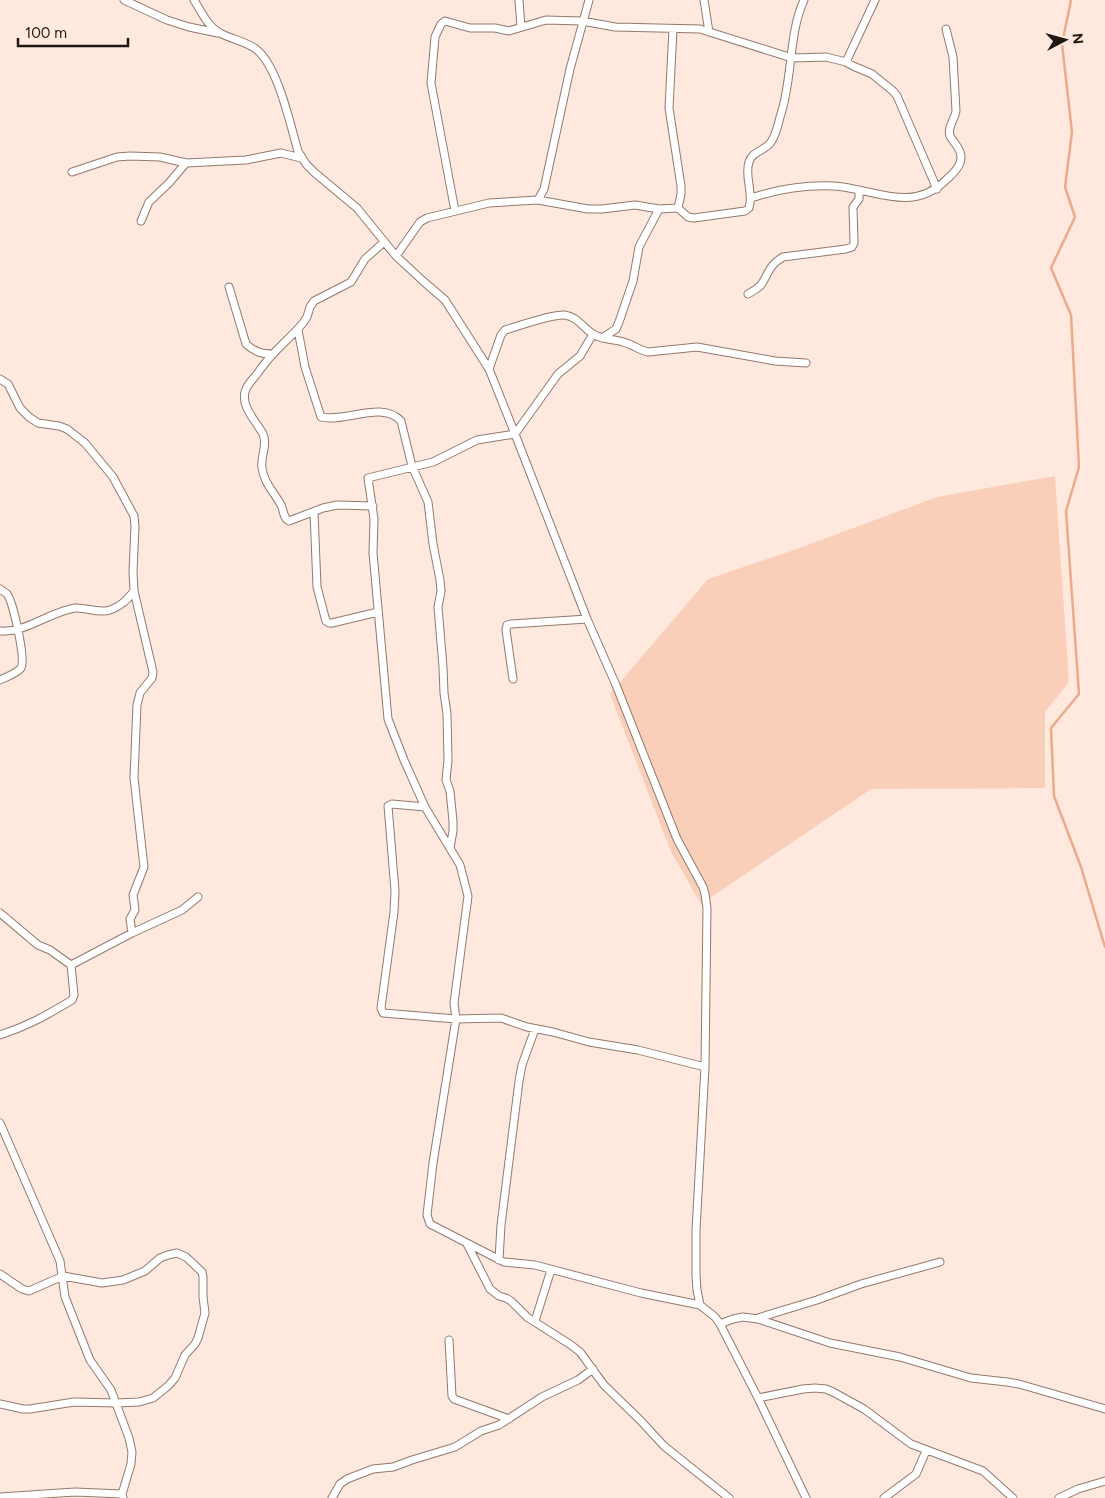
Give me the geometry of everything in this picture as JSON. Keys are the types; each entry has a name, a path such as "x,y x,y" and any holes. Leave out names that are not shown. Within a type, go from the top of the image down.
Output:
{"street":[{"path":"124,0 174,22 219,33 258,50 267,63 282,96 298,151 302,158 315,173 358,208 396,256 445,300 489,369 587,619 616,685 677,839 705,894 707,908 705,1067 696,1230 697,1290 700,1305"},
{"path":"194,0 203,15 219,33"},
{"path":"519,0 521,28"},
{"path":"538,200 544,189 570,69 589,0"},
{"path":"704,0 709,32"},
{"path":"396,256 420,222 427,218 498,202 538,200 581,209 602,209 635,205 678,208 688,217 694,218 745,211 749,208 751,198 749,160 755,153 768,145 774,136 782,114 796,22 804,0"},
{"path":"846,62 875,0"},
{"path":"455,211 431,83 435,37 445,21 470,28 495,28 509,31 546,20 582,21 615,27 700,30 792,58 826,57 846,62 872,74 897,96 937,189"},
{"path":"673,29 669,108 681,186 678,208"},
{"path":"751,198 775,190 796,187 834,186 884,196 900,197 928,194 937,189 957,170 961,153 949,129 956,116 956,111 953,57 946,29"},
{"path":"72,172 117,158 130,156 160,157 186,163 246,160 281,154 302,158"},
{"path":"141,221 149,202 186,163"},
{"path":"748,294 761,284 770,268 783,257 852,247 854,243 853,207 859,199 858,190"},
{"path":"602,338 616,329 620,322 633,281 639,247 659,208"},
{"path":"373,506 337,505 323,508 289,521 286,520 284,510 267,485 263,474 261,465 265,443 264,437 246,406 244,398 249,384 273,354 298,330 307,318 314,301 351,282 365,259 384,242"},
{"path":"229,287 246,344 252,350 262,354 273,354"},
{"path":"489,369 501,335 505,330 554,316 572,318 593,334 602,338 625,342 641,351 697,347 775,362 806,363"},
{"path":"298,330 305,367 321,417 343,418 374,412 383,412 398,417 401,421 412,466 428,502 441,591 438,607 447,714 448,760 446,780 450,791 453,821 450,848"},
{"path":"593,334 580,356 558,374 515,434 477,440 433,462 368,478 373,506 373,553 388,719 425,807 460,865 468,896 454,1003 456,1018 427,1215 430,1224 499,1260 535,1265 642,1293 700,1305 715,1317 720,1324 806,1498"},
{"path":"0,379 8,384 20,408 28,417 38,423 59,426 85,443 113,477 134,516 132,572 134,591 153,672 152,678 140,693 137,705 134,778 144,867 133,894 135,910 130,919 132,933"},
{"path":"314,512 317,587 326,621 332,623 378,612"},
{"path":"0,589 8,597 18,630 23,659 21,667 0,680"},
{"path":"0,631 18,630 48,616 73,608 98,611 109,610 126,601 134,591"},
{"path":"513,679 506,630 507,625 587,619"},
{"path":"425,807 392,804 388,806 395,898 380,1008 383,1013 456,1018 501,1018 527,1028 638,1050 705,1067"},
{"path":"71,966 132,933 182,910 198,897"},
{"path":"0,913 38,945 50,950 71,966 74,995 72,1000 34,1022 0,1035"},
{"path":"499,1260 501,1225 519,1080 522,1065 535,1029"},
{"path":"0,1123 60,1261 65,1297 90,1360 107,1384 129,1438 132,1452 123,1496 75,1492 0,1497"},
{"path":"467,1243 490,1289 499,1296 512,1301 528,1317 580,1352 604,1385 664,1446 729,1498"},
{"path":"0,1274 22,1289 29,1291 63,1276 106,1284 145,1272 160,1258 168,1254 177,1253 186,1257 202,1272 205,1313 198,1338 185,1355 175,1378 153,1398 139,1402 116,1404 74,1402 23,1409 0,1404"},
{"path":"758,1319 861,1284 940,1262"},
{"path":"535,1321 552,1270"},
{"path":"720,1324 743,1317 758,1319 830,1343 900,1357 971,1378 1019,1384 1105,1409"},
{"path":"449,1340 452,1396 454,1399 509,1419"},
{"path":"332,1498 340,1484 347,1479 373,1469 394,1467 455,1447 481,1430 498,1425 542,1397 578,1380 593,1369"},
{"path":"758,1398 803,1389 826,1390 852,1401 905,1440 926,1451 983,1471 1013,1498"},
{"path":"884,1498 916,1474 926,1451"},
{"path":"1059,1498 1078,1489 1105,1481"}],"shaded area":[{"path":"1055,476 1069,682 1045,712 1045,788 871,789 701,904 671,852 610,694 708,579 794,550 937,497"}],"waterway":[{"path":"1071,0 1062,44 1072,132 1065,187 1075,217 1051,268 1071,315 1079,467 1066,511 1079,694 1051,728 1054,796 1081,867 1105,947"}]}
